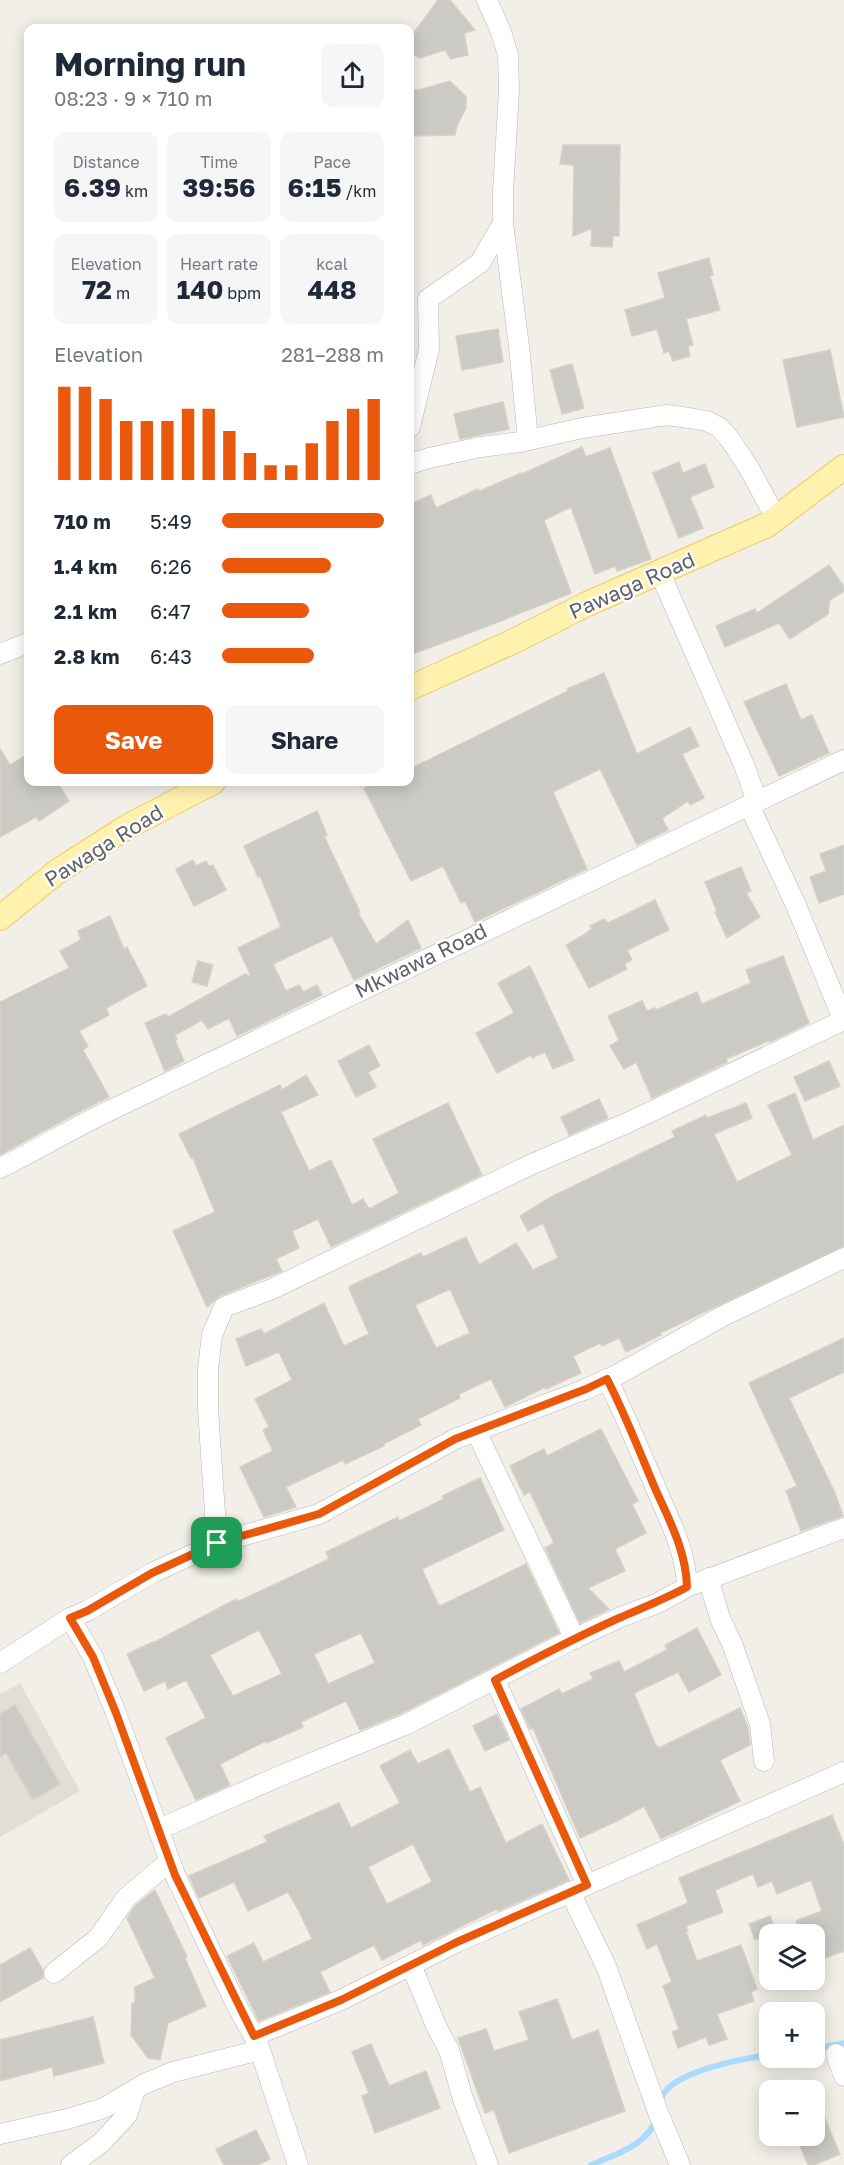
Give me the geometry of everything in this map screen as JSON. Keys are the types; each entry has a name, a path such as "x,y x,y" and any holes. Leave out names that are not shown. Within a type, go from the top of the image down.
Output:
{"main road":[{"name":"Pawaga Road","path":"414,686 512,642 587,604 742,537 776,518 844,467"},
{"name":"Pawaga Road","path":"0,918 58,871 127,827 205,786"}],"street":[{"path":"487,0 508,55 509,91 502,191 503,223 519,346 528,440"},
{"path":"414,411 429,349 428,299 480,263 503,223"},
{"path":"414,463 481,447 667,415 707,421 720,428 732,442 776,518"},
{"path":"217,1543 208,1409 208,1369 212,1335 224,1306 272,1289 530,1165 627,1123 844,1020 753,803 744,765 660,573"},
{"path":"0,654 24,645"},
{"name":"Mkwawa Road","path":"0,1168 104,1113 481,931 844,760"},
{"path":"0,1663 70,1618 87,1611 152,1573 217,1543 319,1514 455,1439 586,1389 723,1316 844,1258"},
{"path":"607,1379 627,1416 678,1539 687,1567 687,1587"},
{"path":"476,1431 575,1639"},
{"path":"159,1829 407,1724 575,1639 658,1603 687,1587 844,1528"},
{"path":"708,1578 720,1618 733,1646 760,1724 764,1761"},
{"path":"70,1618 93,1657 175,1875 257,2043 298,2165"},
{"path":"495,1680 579,1888 658,2112 680,2165"},
{"path":"0,2134 68,2119 104,2108 173,2072 257,2043 457,1942 844,1772"},
{"path":"54,1973 98,1938 126,1898 170,1861"},
{"path":"411,1965 437,2028 449,2050 463,2099 488,2165"},
{"path":"836,2054 844,2076"},
{"path":"71,2165 101,2143 127,2115 135,2090"}],"shaded area":[{"path":"20,1683 80,1791 0,1837 0,1694"}],"building":[{"path":"438,0 450,0 475,30 464,33 468,55 451,59 445,50 420,58 414,55 414,33"},
{"path":"450,81 466,97 466,108 457,125 455,135 414,136 414,90"},
{"path":"563,145 620,145 619,236 613,236 612,247 591,246 592,228 573,236 574,165 560,164"},
{"path":"709,258 713,275 710,276 720,310 686,319 693,345 688,346 690,356 673,361 669,351 664,353 657,329 632,336 625,310 665,298 658,273"},
{"path":"498,329 503,362 462,370 456,336"},
{"path":"830,350 844,417 797,427 783,360"},
{"path":"572,364 584,408 562,414 550,370"},
{"path":"503,402 509,429 460,439 454,414"},
{"path":"582,447 586,457 610,448 651,559 617,571 615,566 595,574 571,507 544,520 571,593 414,654 414,502 431,495 436,508 478,489 480,491"},
{"path":"679,462 683,473 705,464 714,487 690,497 703,528 679,538 653,473"},
{"path":"829,565 844,587 844,591 830,600 828,614 790,639 779,623 725,647 716,626 755,609 757,613"},
{"path":"604,673 637,754 690,727 699,746 682,754 704,798 690,805 688,801 662,818 668,830 637,845 600,769 553,792 587,869 475,922 465,901 461,903 443,866 411,881 364,788 368,786 414,786 414,767 568,691 567,689"},
{"path":"786,684 801,720 812,715 829,753 779,776 744,702"},
{"path":"0,749 10,765 24,756 24,786 60,786 69,801 39,821 36,817 0,837"},
{"path":"317,811 327,835 324,836 360,912 358,913 376,944 408,920 421,948 354,980 332,936 273,964 286,991 299,985 303,992 317,985 322,995 237,1036 229,1018 208,1029 202,1020 175,1035 184,1061 165,1071 145,1023 166,1014 168,1017 245,974 251,976 238,948 281,927 260,876 258,877 244,846"},
{"path":"844,845 844,894 819,903 810,877 826,871 820,854"},
{"path":"193,860 196,866 206,861 209,866 213,865 226,890 194,906 176,869"},
{"path":"741,867 751,891 746,893 760,917 727,938 705,882"},
{"path":"655,900 669,930 627,950 632,960 624,964 627,969 589,988 566,945 592,929 590,926 604,919 608,923"},
{"path":"110,916 124,949 127,947 147,986 106,1008 109,1015 79,1031 88,1046 83,1050 109,1097 0,1155 0,1002 69,968 60,951 81,940 78,931"},
{"path":"783,956 809,1023 770,1042 770,1040 726,1059 727,1062 652,1098 636,1062 624,1069 610,1046 619,1040 608,1016 642,1001 647,1011 655,1008 656,1010 697,992 702,1004 751,983 746,970"},
{"path":"198,961 213,965 207,986 192,982"},
{"path":"530,966 574,1060 553,1069 545,1052 532,1058 531,1055 497,1073 476,1033 514,1013 498,983"},
{"path":"369,1045 380,1066 368,1072 376,1087 356,1097 338,1061"},
{"path":"829,1061 840,1086 805,1101 794,1077"},
{"path":"306,1075 318,1095 281,1112 309,1171 331,1160 352,1205 363,1199 369,1209 399,1193 373,1139 448,1103 482,1175 331,1247 318,1219 292,1231 299,1248 276,1259 282,1271 220,1296 207,1307 173,1231 215,1212 193,1158 179,1134 280,1085 282,1090"},
{"path":"795,1093 813,1140 844,1125 844,1246 660,1333 661,1335 626,1352 619,1338 602,1346 600,1343 573,1356 581,1373 546,1389 545,1387 505,1407 491,1379 459,1394 460,1398 418,1419 421,1425 383,1444 384,1446 345,1464 343,1460 286,1487 296,1507 264,1517 240,1467 273,1451 263,1430 269,1427 255,1399 292,1380 279,1352 246,1366 236,1339 261,1329 264,1334 324,1303 344,1346 369,1334 350,1286 421,1253 423,1257 466,1237 479,1265 516,1243 533,1270 558,1258 543,1223 528,1231 520,1216 551,1197 675,1137 672,1131 706,1115 707,1118 746,1103 752,1118 714,1134 737,1182 792,1155 768,1105","holes":["450,1289 470,1333 436,1348 415,1305"]},
{"path":"599,1099 608,1118 569,1135 561,1117"},
{"path":"844,1338 844,1372 789,1398 835,1493 843,1516 801,1531 786,1491 797,1486 749,1383"},
{"path":"601,1429 638,1501 632,1504 646,1533 615,1549 625,1571 588,1588 609,1609 580,1623 545,1548 554,1543 530,1492 524,1495 510,1466 544,1449 547,1456"},
{"path":"480,1478 504,1530 422,1569 438,1604 440,1606 526,1564 559,1633 402,1713 360,1730 346,1701 301,1722 303,1727 267,1743 266,1741 220,1764 230,1785 196,1800 166,1738 206,1718 186,1680 168,1689 165,1681 144,1691 127,1654 153,1643 236,1599 237,1602 329,1559 326,1552 398,1517 399,1521 444,1499 442,1496","holes":["259,1630 282,1674 233,1696 210,1655","361,1633 375,1663 328,1684 314,1654"]},
{"path":"697,1628 721,1675 689,1692 678,1672 634,1693 656,1746 659,1748 740,1708 748,1727 750,1745 720,1760 740,1801 661,1839 644,1806 580,1838 533,1728 530,1729 521,1709 559,1689 562,1694 593,1679 590,1673 619,1661 624,1672 667,1650 665,1645"},
{"path":"15,1705 60,1784 33,1800 6,1753 0,1757 0,1714"},
{"path":"497,1714 509,1740 485,1751 473,1726"},
{"path":"449,1749 470,1792 480,1787 506,1843 542,1824 569,1880 498,1911 497,1909 423,1945 421,1940 382,1960 374,1945 320,1972 330,1992 259,2021 227,1956 254,1943 263,1962 312,1939 299,1911 288,1892 248,1911 234,1882 199,1898 189,1876 267,1842 264,1836 339,1803 351,1828 400,1803 380,1766 410,1750 418,1764","holes":["413,1844 432,1882 387,1904 368,1867"]},
{"path":"832,1815 844,1845 844,1951 825,1958 825,1924 797,1924 796,1921 822,1911 811,1880 777,1894 772,1881 758,1887 753,1874 715,1890 723,1912 686,1926 697,1961 741,1945 757,1989 751,1992 754,2001 717,2014 727,2039 709,2045 706,2037 678,2048 672,2032 679,2029 663,1986 672,1982 657,1944 647,1949 637,1925 688,1903 679,1878"},
{"path":"155,1890 187,1957 185,1958 206,2006 168,2023 160,2060 148,2058 131,2035 135,1987 155,1978 127,1918 135,1906"},
{"path":"770,1916 773,1924 759,1924 759,1938 755,1940 749,1924"},
{"path":"30,1948 43,1970 43,1978 0,2002 0,1965"},
{"path":"557,1999 572,2040 598,2030 625,2111 509,2153 494,2110 485,2113 458,2038 486,2029 494,2051 529,2040 519,2012"},
{"path":"93,2017 104,2063 54,2076 52,2067 0,2081 0,2040"},
{"path":"371,2044 389,2086 426,2071 440,2108 375,2133 362,2096 369,2093 352,2052"},
{"path":"825,2119 840,2154 814,2165 808,2165 800,2146 825,2146"},
{"path":"256,2130 270,2159 258,2165 224,2165 216,2149"}],"waterway":[{"path":"825,2047 844,2043"},
{"path":"661,2100 666,2090 692,2074 726,2063 759,2057"},
{"path":"591,2165 638,2142 646,2135 656,2118"}],"route":[{"path":"607,1379 627,1416 678,1539 687,1567 687,1587 658,1603 569,1641 495,1680 587,1885 457,1942 341,2000 254,2036 235,2002 175,1875 116,1713 93,1657 70,1618 87,1611 152,1573 217,1543 319,1514 455,1439 607,1379"}]}
